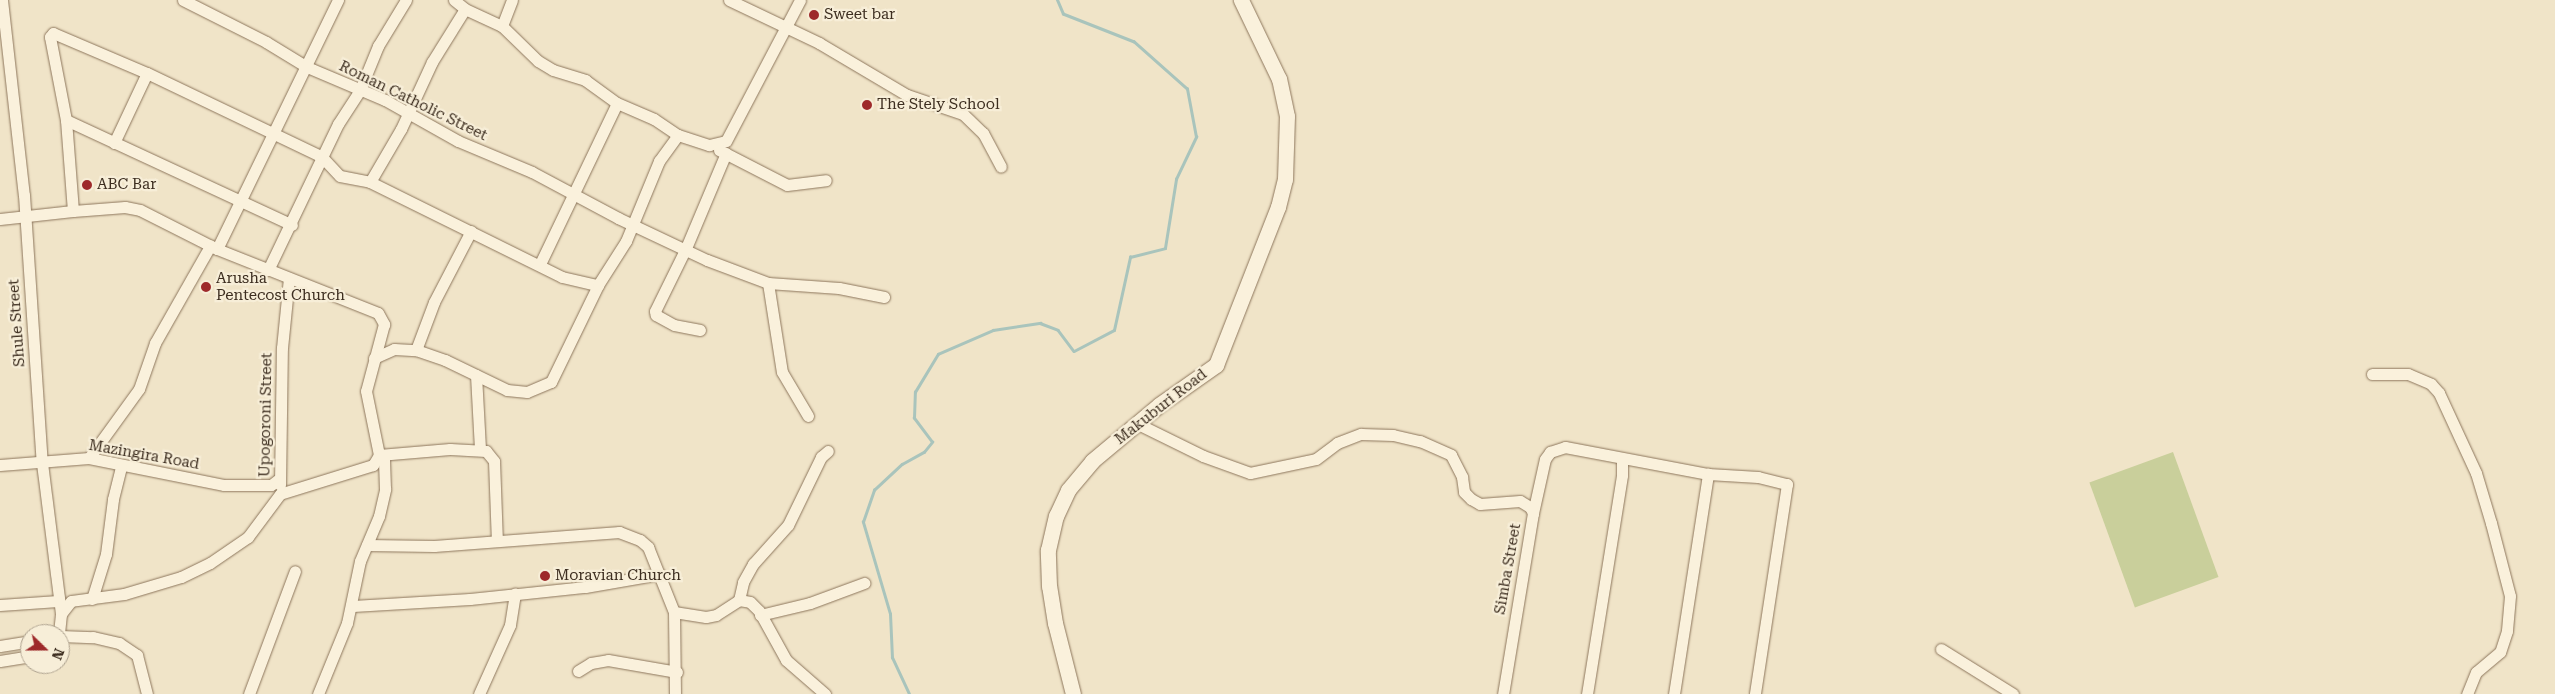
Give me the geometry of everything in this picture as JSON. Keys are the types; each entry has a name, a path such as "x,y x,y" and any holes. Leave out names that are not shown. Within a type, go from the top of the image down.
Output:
{"street":[{"name":"Shule Street","path":"2,0 25,216 42,463 61,614 61,624"},
{"name":"Roman Catholic Street","path":"184,0 266,42 306,67 409,113 458,141 532,172 632,225 686,248 707,260 768,283 839,288 884,296"},
{"path":"89,458 139,389 155,342 214,247 240,200 338,0"},
{"path":"268,270 292,225 322,158 360,90 378,46 406,0"},
{"path":"454,0 465,9 502,26 545,67 585,80 617,103 654,119 678,136 709,145 787,185 826,180"},
{"path":"502,26 512,0"},
{"path":"729,0 785,26 908,95 963,114 983,133 1001,167"},
{"path":"709,145 726,141 752,98 785,26 800,0"},
{"name":"Makuburi Road","path":"1073,694 1054,623 1048,550 1056,516 1068,490 1092,461 1216,365 1282,188 1287,116 1279,79 1240,0"},
{"path":"370,182 409,113 432,62 465,9"},
{"path":"73,211 66,120 50,38 53,33 147,73 322,158 340,176 370,182 540,264 562,277 598,285"},
{"path":"114,143 147,73"},
{"path":"540,264 617,103"},
{"path":"66,120 292,225"},
{"path":"374,358 388,350 416,350 507,390 527,392 551,382 598,285 616,261 660,161 678,136"},
{"path":"700,330 674,325 655,312 686,248 726,153"},
{"path":"0,219 73,211 125,208 140,210 214,247 378,313 384,324 366,391 381,455 385,489 368,545 356,574 352,606 318,694"},
{"path":"416,350 434,302 471,231"},
{"name":"Upogoroni Street","path":"289,278 282,348 280,494 311,482 369,468 381,455"},
{"path":"768,283 782,372 808,416"},
{"path":"2372,374 2408,374 2431,384 2438,393 2476,473 2491,523 2510,596 2507,631 2500,652 2476,672 2467,694"},
{"path":"476,375 480,450"},
{"name":"Simba Street","path":"1138,424 1239,472 1258,473 1306,462 1337,443 1360,434 1411,439 1441,450 1454,459 1462,477 1464,492 1471,499 1480,504 1520,501 1533,513 1502,694"},
{"path":"1533,513 1545,459 1550,452 1565,447 1622,459 1658,463 1708,474 1758,477 1787,484 1755,694"},
{"path":"381,455 486,451 494,461 497,541"},
{"path":"674,612 706,617 716,615 740,600 743,582 754,564 788,525 821,458 828,451"},
{"name":"Mazingira Road","path":"0,466 89,458 121,466 240,486 271,485 280,478"},
{"path":"1587,694 1621,485 1622,459"},
{"path":"92,599 106,554 113,499 121,466"},
{"path":"1674,694 1708,474"},
{"path":"61,614 71,601 92,599 159,586 210,563 254,532 280,494"},
{"path":"368,545 434,546 619,532 640,540 648,547 674,612 675,694"},
{"path":"249,694 295,571"},
{"path":"352,606 448,601 586,587 660,574"},
{"path":"760,615 810,603 864,583"},
{"path":"479,694 510,625 515,593"},
{"path":"740,600 754,605 786,660 825,694"},
{"path":"0,605 58,601"},
{"path":"70,636 93,637 119,643 137,655 147,694"},
{"path":"0,646 20,643"},
{"path":"1941,649 2013,694"},
{"path":"0,661 20,658"},
{"path":"578,671 591,663 608,660 676,672"}],"green space":[{"path":"2173,452 2218,577 2135,607 2089,482"}],"waterway":[{"path":"909,694 892,658 890,614 863,522 874,490 902,464 924,452 932,442 914,418 915,392 938,354 993,330 1040,323 1058,330 1074,351 1114,330 1130,257 1165,248 1176,179 1196,137 1187,89 1134,42 1063,14 1057,0"}],"place":[{"name":"Sweet bar","path":"814,15"},
{"name":"The Stely School","path":"867,105"},
{"name":"ABC Bar","path":"87,185"},
{"name":"Arusha Pentecost Church","path":"206,287"},
{"name":"Moravian Church","path":"545,576"}]}
